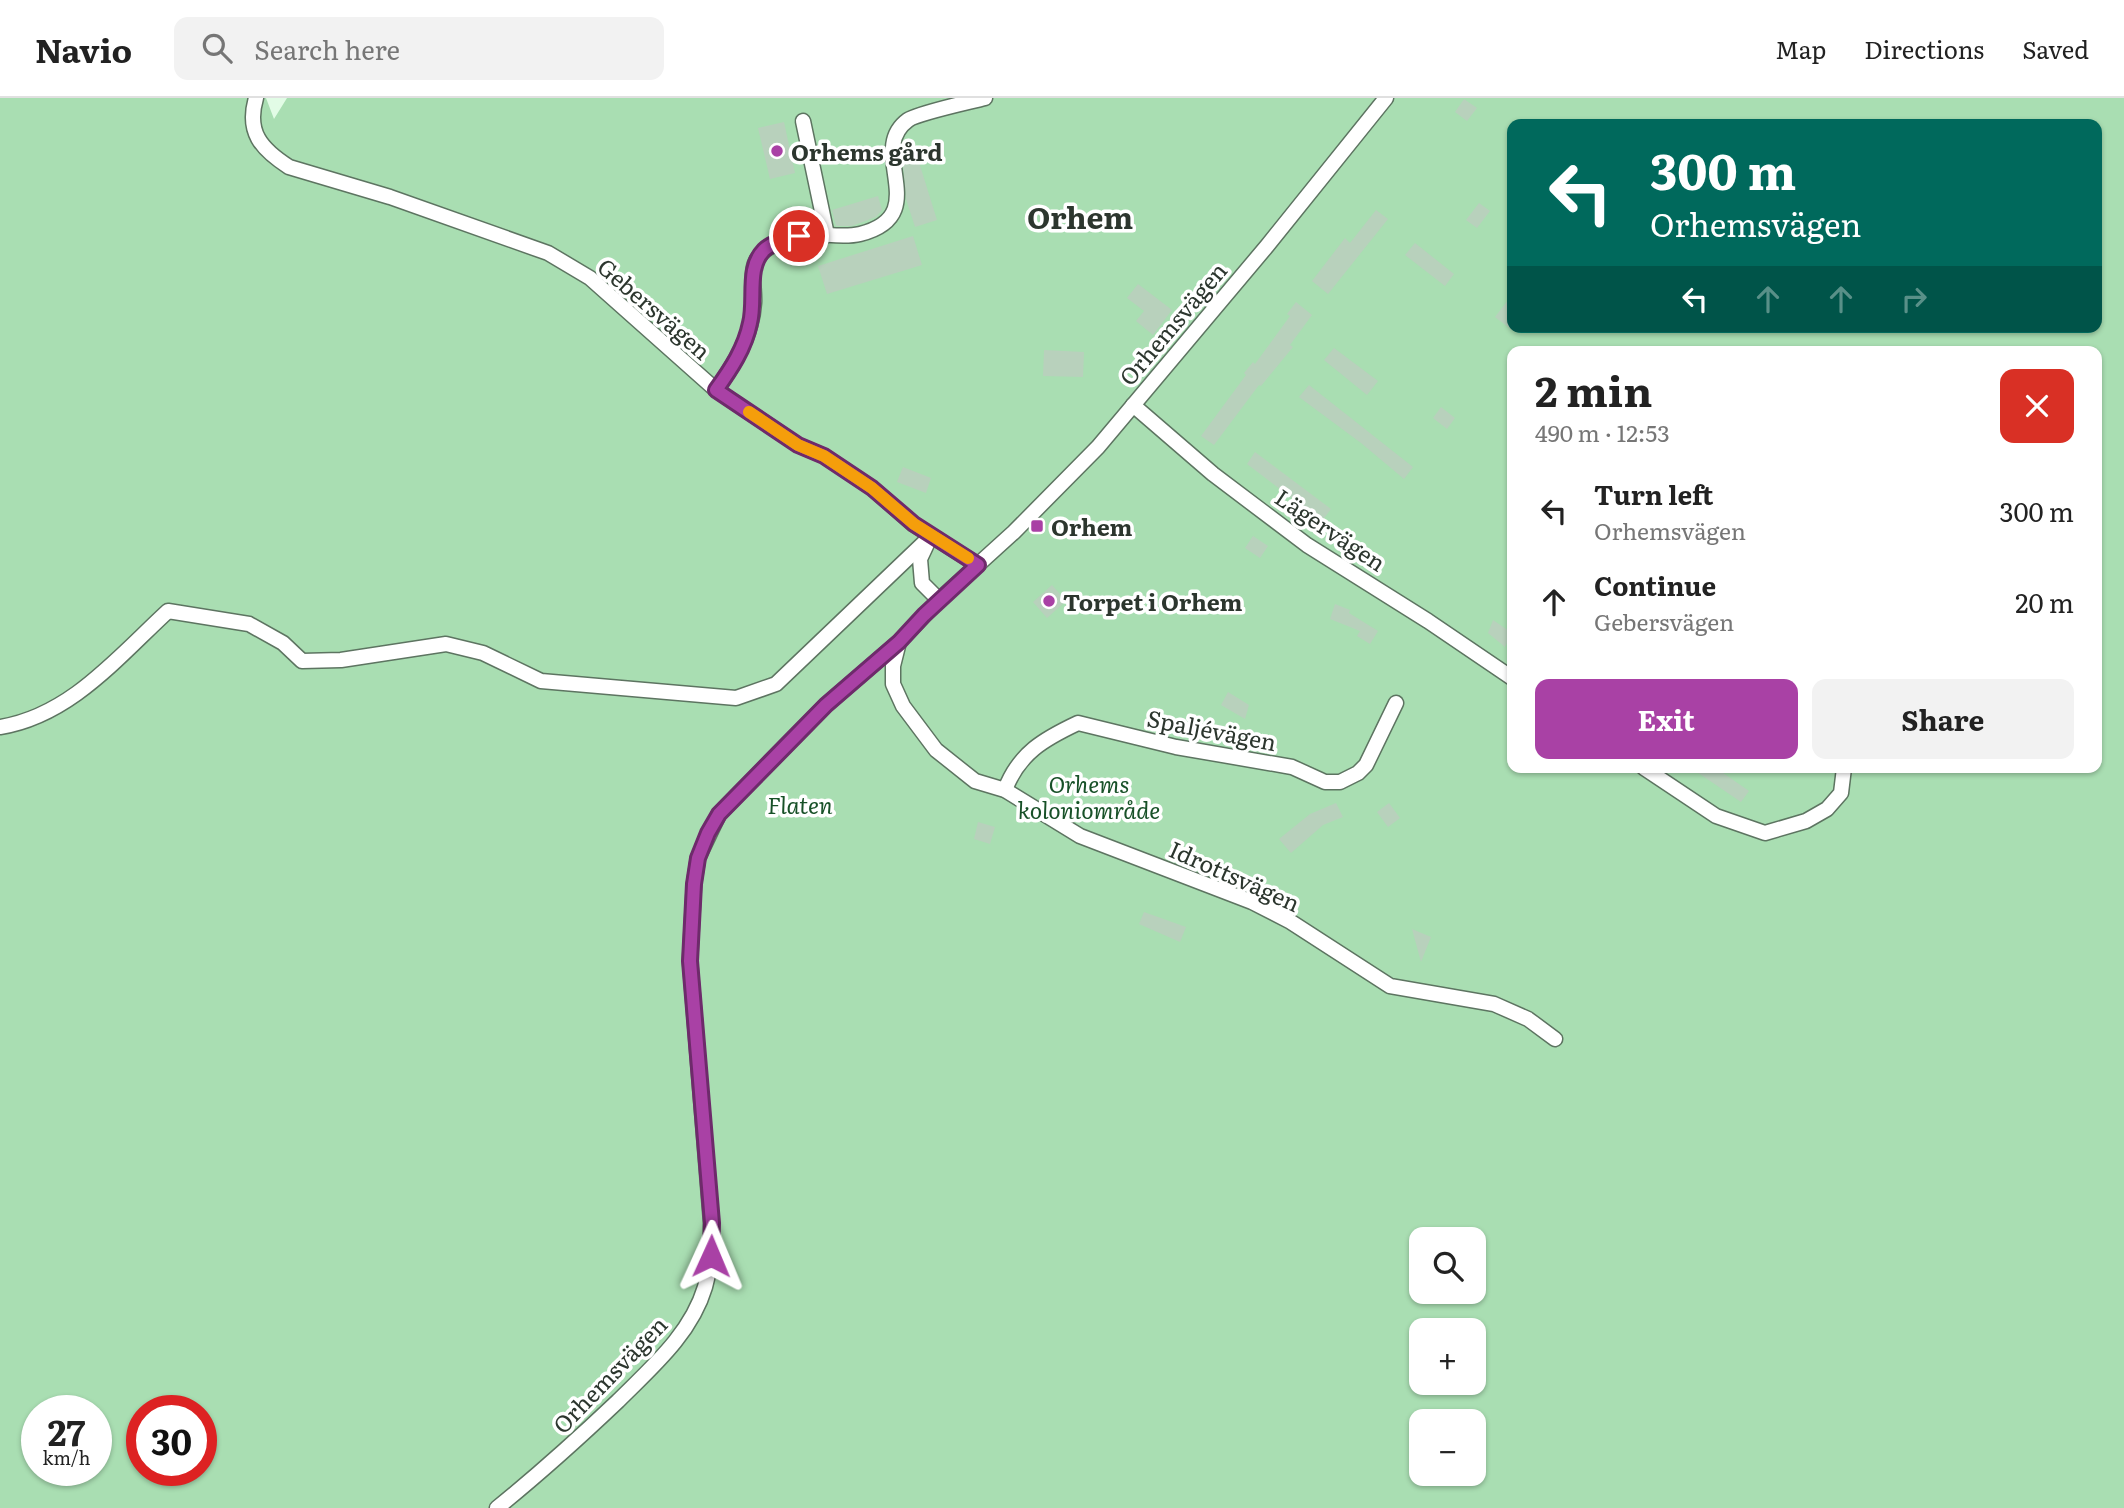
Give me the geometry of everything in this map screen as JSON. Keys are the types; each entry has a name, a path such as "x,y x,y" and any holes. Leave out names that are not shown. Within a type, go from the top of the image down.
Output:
{"street":[{"name":"Gebersvägen","path":"256,98 251,114 255,135 282,163 320,178 390,197 548,253 590,278 692,372 716,390 798,445 824,456 872,488 931,536"},
{"path":"716,390 735,364 750,327 754,305 754,269 766,248 811,234 860,234 889,220 897,199 893,167 895,140 899,129 909,119 985,98"},
{"name":"Orhemsvägen","path":"497,1508 556,1460 665,1355 686,1328 705,1288 711,1256 712,1223 690,961 698,858 719,814 826,705 899,642 1098,447 1267,246 1386,98"},
{"path":"803,121 827,235"},
{"name":"Lägervägen","path":"1133,405 1213,474 1307,545 1507,675"},
{"path":"931,536 978,565"},
{"path":"931,536 920,559 922,583 939,600"},
{"path":"0,727 17,724 65,701 101,676 168,611 249,624 283,643 302,661 341,660 446,644 483,653 541,681 736,698 776,684 931,536"},
{"name":"Idrottsvägen","path":"899,642 893,666 893,684 903,706 936,750 975,781 1005,790 1080,836 1217,887 1271,912 1390,986 1494,1004 1528,1019 1555,1039"},
{"name":"Spaljévägen","path":"1005,790 1011,775 1023,759 1043,740 1078,723 1176,747 1292,767 1325,782 1340,782 1358,773 1366,765 1396,703"},
{"path":"1652,773 1716,816 1765,834 1806,821 1827,810 1841,793 1843,773"}],"green space":[{"name":"Flaten","path":"0,98 266,98 274,119 287,98 2124,98 2124,1508 0,1508"}],"building":[{"path":"1464,99 1477,108 1467,121 1455,112"},
{"name":"Orhems gård","path":"784,122 795,173 770,179 758,128"},
{"path":"918,159 937,220 915,227 906,199 903,163"},
{"path":"878,196 882,210 876,217 852,226 836,226 832,210"},
{"path":"1479,203 1490,211 1477,228 1466,220"},
{"path":"1376,210 1388,219 1328,294 1312,281 1345,238 1350,243"},
{"path":"913,236 922,265 827,294 818,266"},
{"path":"1415,243 1454,274 1445,286 1405,255"},
{"path":"1138,284 1172,310 1153,335 1136,321 1144,311 1127,298"},
{"path":"1507,301 1507,326 1495,317"},
{"path":"1296,302 1312,315 1290,345 1293,347 1261,386 1259,385 1214,445 1201,436 1246,375 1244,373 1253,362 1255,364 1290,316 1287,314"},
{"path":"1334,348 1378,381 1367,395 1324,360"},
{"path":"1044,350 1084,352 1083,377 1043,376"},
{"path":"1309,385 1413,467 1404,479 1299,397"},
{"path":"1441,407 1455,418 1447,429 1433,418"},
{"path":"1255,452 1331,509 1322,521 1247,464"},
{"path":"903,467 931,478 926,493 897,482"},
{"path":"1253,536 1268,546 1260,558 1245,548"},
{"name":"Torpet i Orhem","path":"1052,585 1066,601 1047,618 1033,602"},
{"path":"1335,604 1350,610 1349,613 1378,631 1370,644 1357,636 1360,631 1330,619"},
{"path":"1493,620 1507,630 1505,647 1488,633"},
{"path":"1228,692 1249,705 1245,719 1221,705"},
{"path":"1698,773 1723,773 1749,791 1741,802"},
{"path":"1336,803 1343,817 1323,825 1291,853 1279,839 1310,814"},
{"path":"1389,803 1400,818 1388,827 1377,812"},
{"path":"978,822 995,827 990,844 974,839"},
{"path":"1144,912 1186,927 1180,942 1139,924"},
{"path":"1412,929 1431,937 1421,962"}],"slow traffic":[{"path":"749,412 798,445 824,456 872,488 914,524 968,558"}],"place":[{"name":"Orhems gård","path":"777,151"},
{"name":"Orhem","path":"1037,526"},
{"name":"Torpet i Orhem","path":"1049,601"}],"district":[{"name":"Orhem","path":"1080,216"}],"route":[{"path":"711,1256 712,1223 690,961 698,858 719,814 826,705 899,642 939,600 978,565 914,524 872,488 824,456 798,445 716,390 735,364 750,327 757,260 766,248 799,236"}],"park label":[{"name":"Orhems koloniområde","path":"1089,796"}]}
